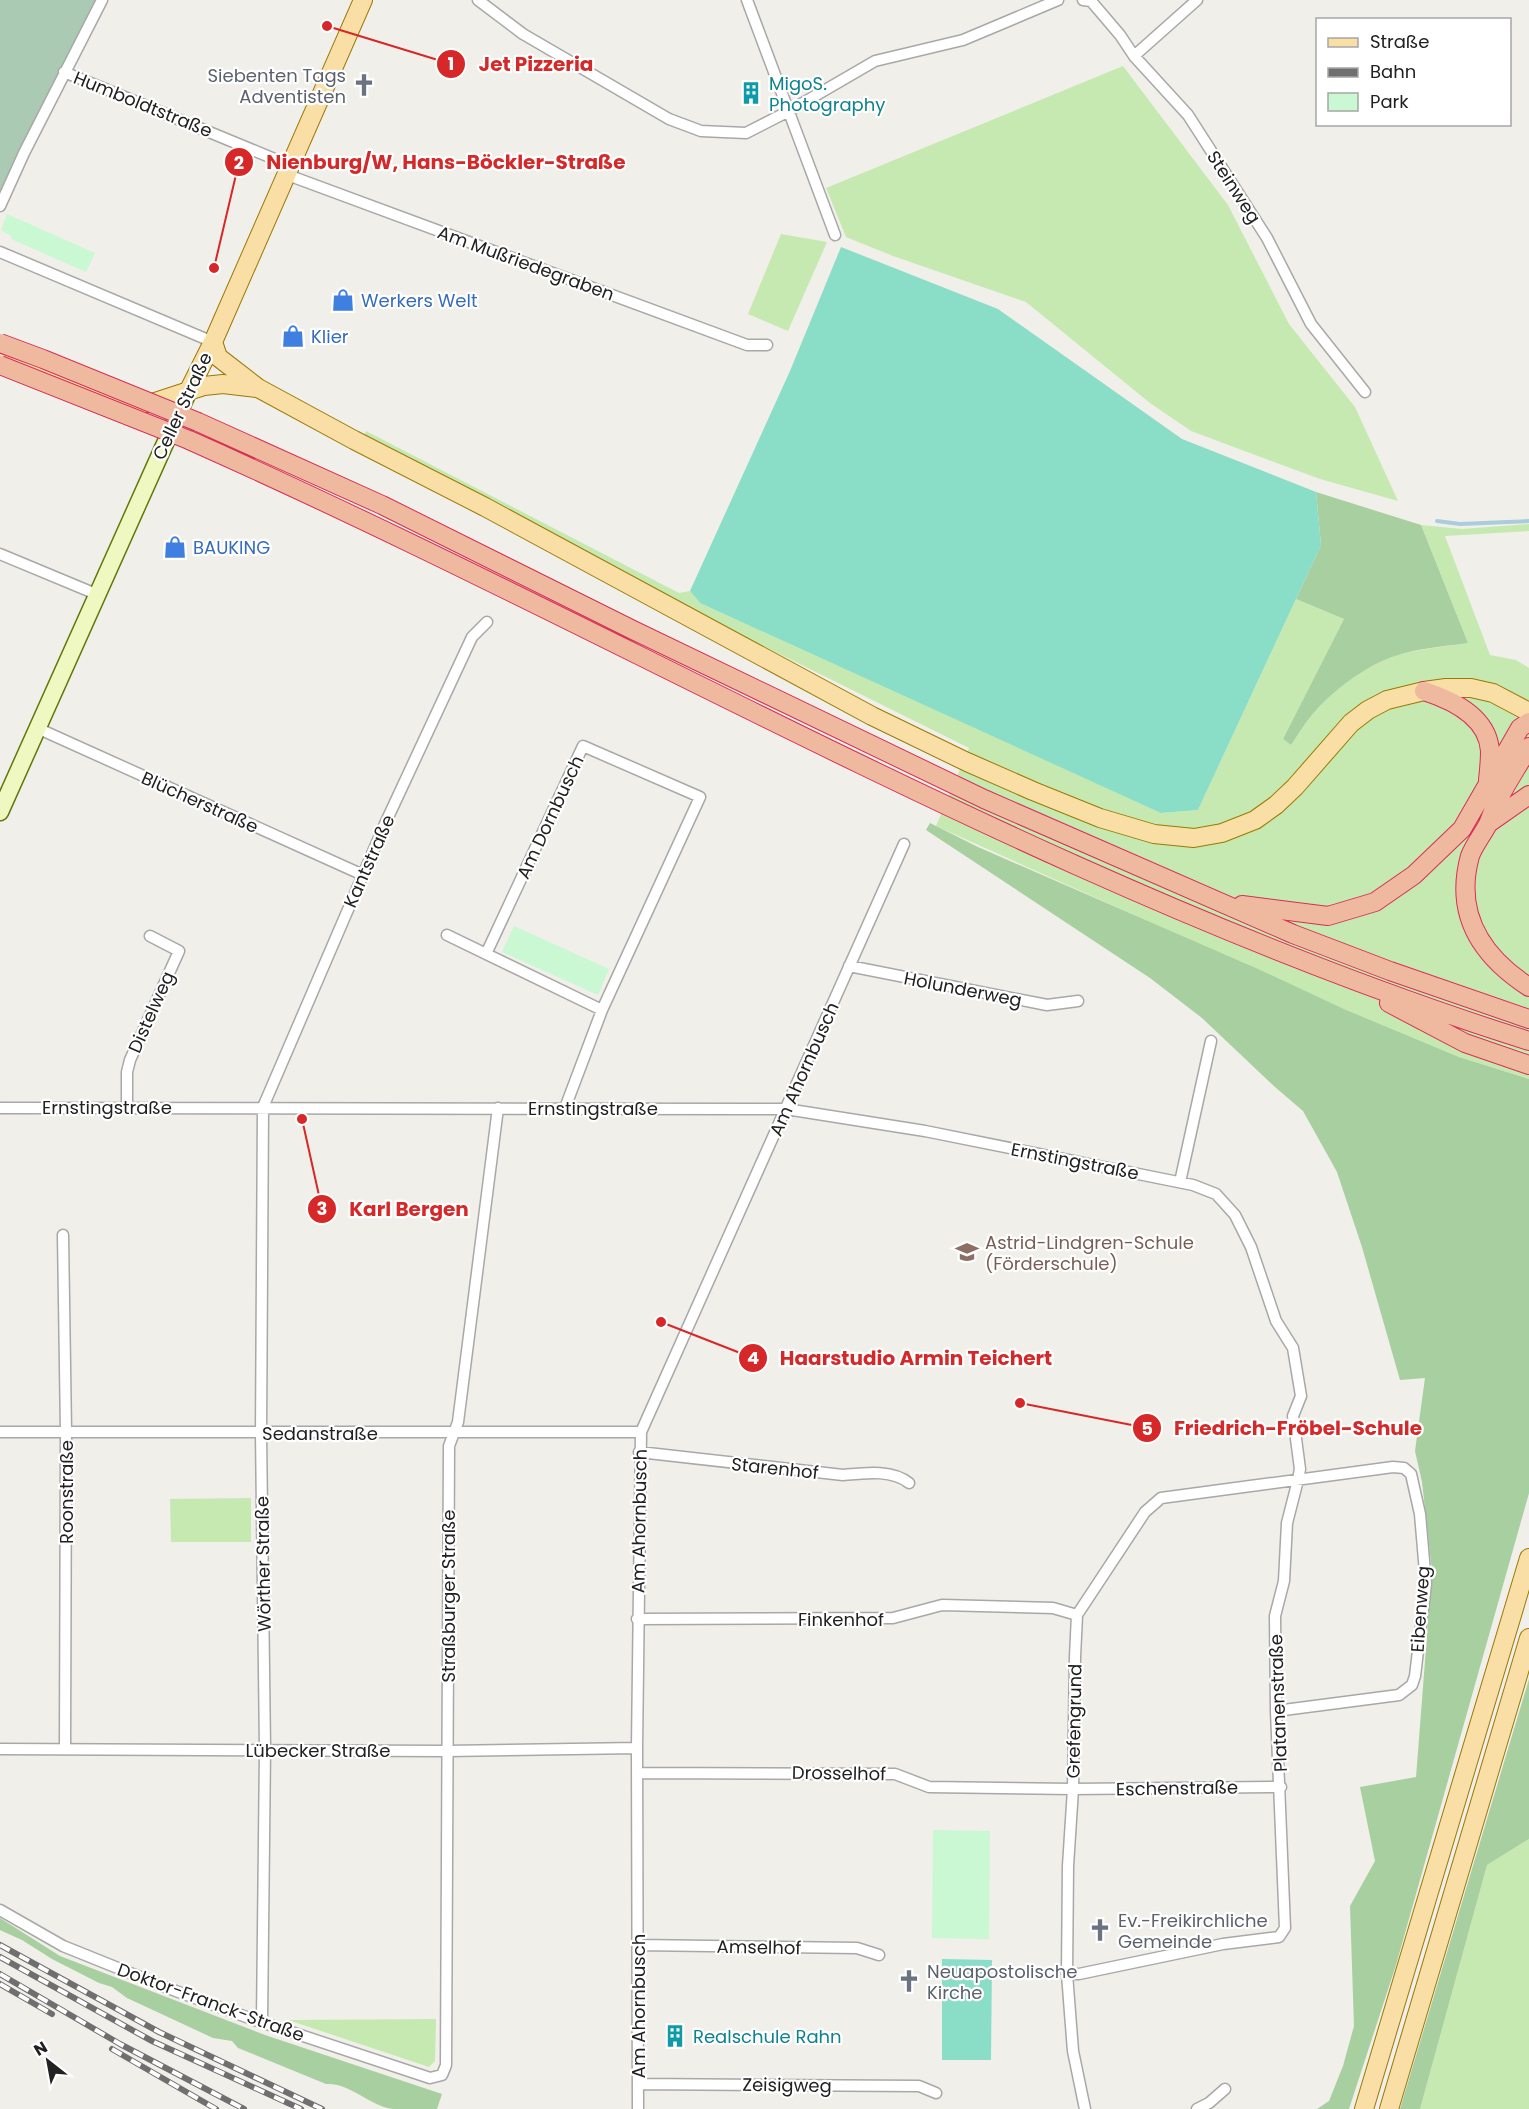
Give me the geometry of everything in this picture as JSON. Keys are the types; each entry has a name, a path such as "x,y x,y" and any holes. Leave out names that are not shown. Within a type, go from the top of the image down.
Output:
{"highway":[{"path":"0,343 43,358 198,422 382,505 633,630 960,788 1293,934 1390,971 1529,1019"},
{"path":"0,365 189,440 375,525 981,822 1191,915 1326,969 1480,1026 1529,1041"},
{"path":"1424,691 1455,703 1469,713 1483,729 1490,749 1488,785"},
{"path":"1214,900 1277,911 1328,916 1375,902 1414,875 1462,829 1520,728 1529,722"},
{"path":"1529,747 1498,799 1471,855 1465,892 1473,929 1485,949 1501,966 1529,987"},
{"path":"1487,824 1529,795"},
{"path":"1326,969 1465,1043 1529,1065"}],"main road":[{"name":"Celler Straße","path":"0,812 96,594 213,342 363,0"},
{"path":"213,342 218,357 258,388 883,721 1033,791 1100,818 1154,834 1194,838 1222,833 1255,820 1295,787 1351,723 1368,710 1388,700 1446,687 1470,688 1493,693 1529,712"},
{"path":"0,354 103,393 143,403 152,403 189,390 223,384 258,388"},
{"path":"1364,2109 1529,1558"},
{"path":"1389,2109 1529,1638"}],"street":[{"path":"0,206 64,72 102,0"},
{"path":"477,0 523,34 669,118 701,131 746,133 875,61 963,40 1058,0"},
{"path":"747,0 836,236"},
{"name":"Steinweg","path":"1083,0 1091,1 1120,35 1134,56 1188,115 1267,238 1311,324 1365,392"},
{"path":"1134,56 1197,0"},
{"name":"Humboldtstraße","path":"64,72 287,169"},
{"name":"Am Mußriedegraben","path":"287,169 747,345 767,345"},
{"path":"0,252 213,342"},
{"path":"0,554 96,594"},
{"name":"Kantstraße","path":"263,1107 363,875 472,637 487,622"},
{"name":"Blücherstraße","path":"37,728 363,875"},
{"name":"Am Dornbusch","path":"486,954 583,746 700,797 602,1010 565,1108"},
{"name":"Am Ahornbusch","path":"638,2109 637,1619 641,1432 904,844"},
{"path":"447,935 602,1010"},
{"name":"Distelweg","path":"127,1107 130,1060 179,951 150,936"},
{"name":"Holunderweg","path":"849,966 1047,1005 1078,1001"},
{"path":"1180,1182 1211,1041"},
{"name":"Wörther Straße","path":"262,2022 265,1749 261,1433 263,1107"},
{"name":"Ernstingstraße","path":"0,1108 786,1109 925,1131 1193,1185 1216,1194 1235,1215 1251,1246 1276,1321 1293,1348 1301,1396 1293,1416 1300,1469 1298,1480"},
{"name":"Straßburger Straße","path":"430,2078 442,2075 446,2065 449,1446 458,1422 498,1108"},
{"name":"Roonstraße","path":"63,1235 66,1432 65,1748"},
{"name":"Sedanstraße","path":"0,1432 641,1432"},
{"name":"Starenhof","path":"639,1452 843,1475 862,1473 900,1475 909,1483"},
{"name":"Eibenweg","path":"1276,1711 1399,1695 1406,1691 1412,1685 1415,1676 1426,1584 1420,1514 1412,1474 1404,1468 1393,1467 1298,1480"},
{"path":"1077,1615 1145,1512 1161,1498 1298,1480"},
{"name":"Platanenstraße","path":"1066,1974 1079,1974 1223,1944 1279,1937 1286,1928 1276,1711 1275,1616 1284,1581 1287,1523 1298,1480"},
{"name":"Finkenhof","path":"637,1619 893,1618 942,1605 1053,1608 1077,1615"},
{"name":"Grefengrund","path":"1077,1615 1066,1974 1073,2051 1085,2109"},
{"name":"Lübecker Straße","path":"0,1749 447,1751 637,1748"},
{"name":"Drosselhof","path":"638,1773 895,1774 929,1787 1073,1789"},
{"name":"Eschenstraße","path":"1073,1789 1281,1787"},
{"name":"Doktor-Franck-Straße","path":"0,1910 63,1946 165,1987 430,2078"},
{"name":"Amselhof","path":"638,1945 857,1948 879,1956"},
{"name":"Zeisigweg","path":"638,2084 919,2086 936,2093"},
{"path":"1197,2109 1209,2103 1225,2089"}],"green space":[{"path":"0,0 96,0 0,191"},
{"path":"1123,66 1228,205 1289,324 1355,407 1398,501 1320,479 1191,431 1150,403 1026,302 893,256 846,237 826,188"},
{"path":"7,214 95,253 86,272 11,239 11,236 1,230"},
{"path":"781,234 827,242 788,331 748,314"},
{"path":"841,247 998,309 1182,439 1316,492 1321,545 1198,810 1161,813 700,603 690,591 790,371"},
{"path":"366,431 679,593 690,591 700,603 1162,813 1198,810 1296,599 1344,619 1283,739 1291,745 1309,718 1327,699 1344,684 1373,666 1402,654 1468,643 1421,525 1462,529 1529,524 1529,531 1445,536 1490,655 1516,660 1529,668 1529,1079 1459,1057 1344,1009 936,826 969,748 681,605 363,437"},
{"path":"1316,492 1421,525 1468,643 1413,651 1373,666 1344,684 1327,699 1309,718 1291,745 1283,739 1344,619 1296,599 1321,545"},
{"path":"930,823 978,847 1344,1009 1459,1057 1529,1079 1529,1493 1396,1965 1349,2109 1317,2109 1329,2101 1343,2066 1354,2026 1350,1906 1375,1861 1360,1787 1416,1777 1432,1571 1422,1482 1415,1451 1425,1378 1400,1380 1362,1247 1337,1172 1303,1111 1202,1018 1150,978 926,830"},
{"path":"514,926 609,969 598,995 502,952"},
{"path":"251,1498 251,1542 171,1542 170,1499"},
{"path":"1529,1679 1529,1839 1487,1865 1420,2109 1400,2109"},
{"path":"933,1830 990,1831 989,1939 932,1938"},
{"path":"1529,1839 1529,2109 1420,2109 1487,1865"},
{"path":"0,1918 60,1956 265,2035 442,2094 437,2109 384,2107 351,2090 335,2084 326,2084 238,2048 232,2041 213,2038 127,1998 112,1987 99,1983 0,1930"},
{"path":"942,1959 992,1960 991,2060 942,2060"},
{"path":"436,2019 435,2061 429,2067 288,2020"}],"waterway":[{"path":"1437,521 1460,524 1529,521"}],"railway":[{"path":"0,1945 159,2032 322,2109"},
{"path":"0,1957 152,2041 301,2109"},
{"path":"0,1974 120,2044 244,2109"},
{"path":"0,1984 52,2014"},
{"path":"112,2049 216,2109"}],"place":[{"name":"Jet Pizzeria","path":"327,26"},
{"name":"Siebenten Tags Adventisten","path":"364,85"},
{"name":"MigoS. Photography","path":"751,93"},
{"name":"Nienburg/W, Hans-Böckler-Straße","path":"214,268"},
{"name":"Werkers Welt","path":"343,300"},
{"name":"Klier","path":"293,336"},
{"name":"BAUKING","path":"175,547"},
{"name":"Karl Bergen","path":"302,1119"},
{"name":"Astrid-Lindgren-Schule (Förderschule)","path":"967,1252"},
{"name":"Haarstudio Armin Teichert","path":"661,1322"},
{"name":"Friedrich-Fröbel-Schule","path":"1020,1403"},
{"name":"Ev.-Freikirchliche Gemeinde","path":"1100,1930"},
{"name":"Neuapostolische Kirche","path":"909,1981"},
{"name":"Realschule Rahn","path":"675,2036"}]}
